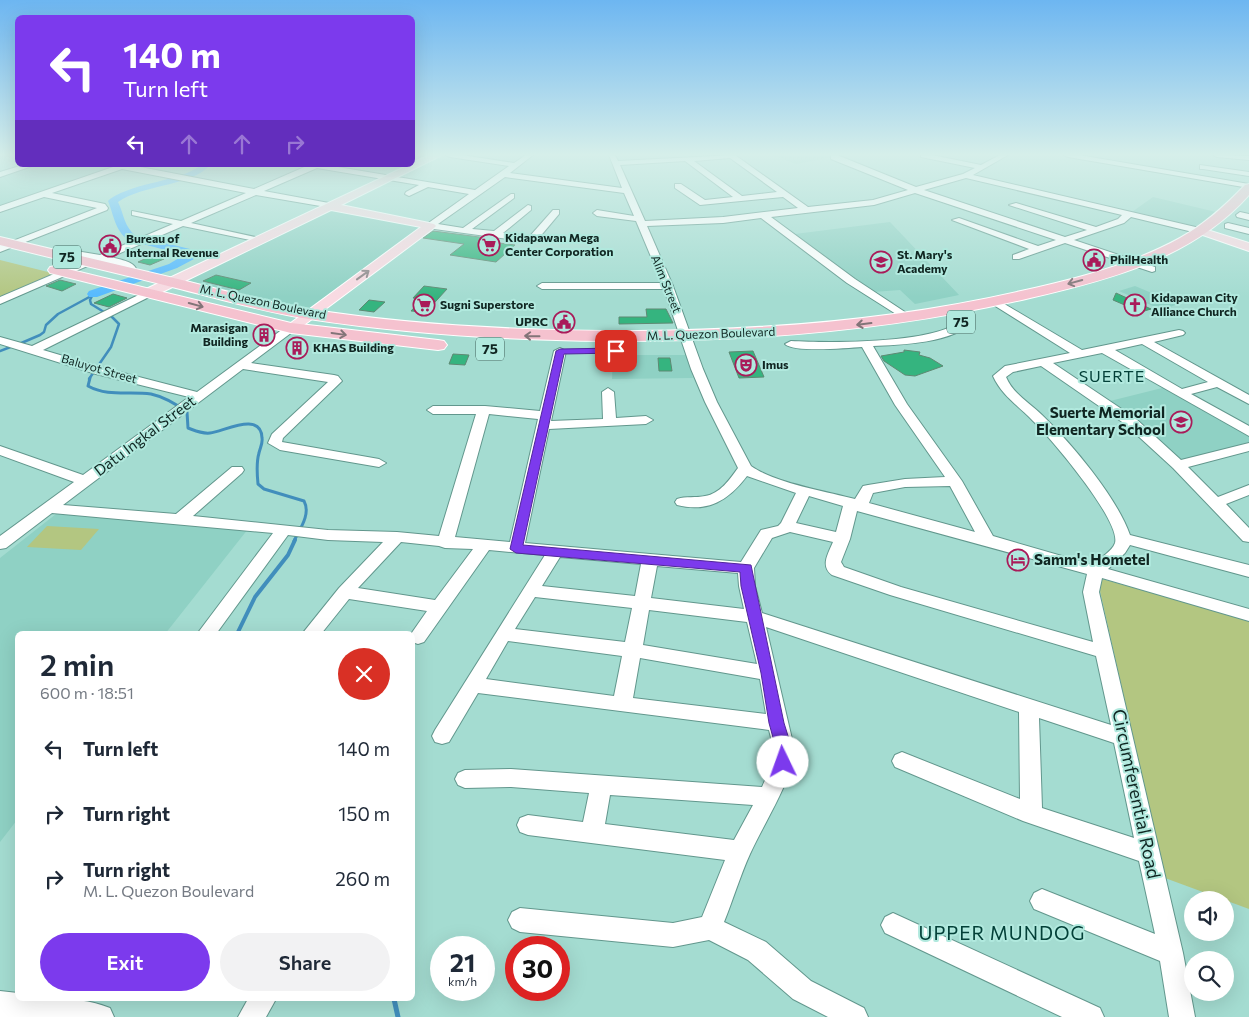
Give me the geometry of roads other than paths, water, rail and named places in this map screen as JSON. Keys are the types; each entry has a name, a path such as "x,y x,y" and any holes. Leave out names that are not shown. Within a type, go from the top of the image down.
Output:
{"highway":[{"name":"M. L. Quezon Boulevard","path":"521,351 560,351 688,343 907,318 996,302 1091,278 1134,263 1201,231 1226,212 1235,202"},
{"name":"M. L. Quezon Boulevard","path":"4,245 94,260 138,274 309,314 411,327 489,342 791,344 884,334 968,321 1092,290 1152,269 1224,231 1246,213"},
{"path":"0,256 26,262"},
{"name":"M. L. Quezon Boulevard","path":"42,266 290,328 457,347"}],"main road":[{"path":"149,293 336,202"},
{"path":"329,206 430,226"},
{"path":"290,328 430,226"},
{"path":"1201,231 1224,231 1249,247"}],"street":[{"path":"0,209 18,202"},
{"path":"4,245 104,208 84,202"},
{"path":"0,301 230,202"},
{"path":"310,202 329,206"},
{"path":"430,226 463,202"},
{"path":"465,230 502,202"},
{"name":"Alim Street","path":"631,202 668,286 711,402 745,468"},
{"path":"796,202 806,210"},
{"path":"596,213 640,222 723,220 868,202"},
{"path":"953,202 1152,269"},
{"path":"1083,202 1201,231"},
{"path":"1013,205 1097,230"},
{"path":"496,234 528,208"},
{"path":"430,226 532,238 556,212"},
{"path":"135,213 257,240"},
{"path":"1016,257 1121,221 1130,213"},
{"path":"762,215 851,281 907,318"},
{"path":"976,227 1001,218"},
{"path":"956,220 1039,250"},
{"path":"1224,231 1249,231"},
{"path":"542,286 668,286"},
{"path":"23,346 102,315 149,293"},
{"path":"996,302 1080,354"},
{"path":"791,344 823,346 866,344 950,332 964,326 968,321 953,310"},
{"name":"Datu Ingkal Street","path":"0,544 290,328"},
{"path":"1095,572 1122,546 1123,538 1117,521 1064,448 1000,381 999,376 1002,372 1043,362 1179,333"},
{"name":"Baluyot Street","path":"0,340 194,399"},
{"path":"1143,340 1249,400"},
{"path":"866,344 901,405 955,481 987,540"},
{"path":"1106,350 1249,432"},
{"path":"516,549 560,351"},
{"path":"1043,362 1120,414 1178,465 1249,537"},
{"path":"240,365 334,379 336,381 276,436 274,440 280,446 379,463"},
{"path":"1180,393 1218,383"},
{"path":"608,392 610,422"},
{"path":"433,410 484,410 546,420 604,425 610,422 646,420"},
{"path":"445,543 480,418 484,410"},
{"path":"1178,465 1249,447"},
{"path":"0,450 85,481"},
{"path":"682,502 701,502 719,499 731,488 745,468 764,479 804,491 987,540 1249,615"},
{"path":"179,520 238,470"},
{"path":"955,481 905,483 868,489 856,506 833,562 834,568 843,574 1105,652"},
{"path":"1215,503 1239,495 1249,489"},
{"path":"710,928 740,851 768,796 783,762 785,752 747,586 746,568 766,534 783,530 787,526 804,491"},
{"path":"48,508 346,536 397,537 445,543 746,568"},
{"path":"787,526 842,539"},
{"path":"208,631 288,530"},
{"path":"313,631 345,592 397,537"},
{"path":"1123,538 1249,571"},
{"path":"418,637 484,546"},
{"path":"442,736 502,634 555,552"},
{"path":"622,705 650,560"},
{"name":"Circumferential Road","path":"1095,572 1091,579 1091,592 1171,953 1182,1017"},
{"path":"530,590 755,617 1124,738"},
{"path":"345,592 438,607"},
{"path":"502,634 633,650 768,673"},
{"path":"473,685 777,723"},
{"path":"1029,708 1031,814"},
{"path":"902,761 1031,814 1148,854"},
{"path":"465,779 511,778 602,786 768,796"},
{"path":"592,833 602,786"},
{"path":"528,825 740,851"},
{"path":"1042,901 1171,953"},
{"path":"520,920 673,934 710,928 757,951 802,990 855,1017"},
{"path":"893,925 1091,1017"},
{"path":"251,1017 262,1001"},
{"path":"0,1004 101,1017"}],"waterway":[{"path":"93,294 173,266 190,257 190,253 186,251 132,238 121,226 114,202"},
{"path":"19,344 40,335 44,332 46,325 58,314 92,295"},
{"path":"89,379 111,347 119,324 112,317 91,304 90,300 92,295"},
{"path":"0,351 13,346"},
{"path":"90,378 88,386 103,391 151,394 166,399 187,412 188,428 199,432 210,433 249,424 256,426 260,430 262,440 257,461 258,484 264,489 304,501 306,506 304,521 294,541"},
{"path":"238,631 255,597 288,555 295,540"},
{"path":"394,1001 398,1017"}],"place":[{"name":"Kidapawan Mega Center Corporation","path":"489,245"},
{"name":"Bureau of Internal Revenue","path":"110,246"},
{"name":"PhilHealth","path":"1094,260"},
{"name":"St. Mary's Academy","path":"881,262"},
{"name":"Sugni Superstore","path":"424,305"},
{"name":"Kidapawan City Alliance Church","path":"1135,305"},
{"name":"UPRC","path":"564,322"},
{"name":"Marasigan Building","path":"264,335"},
{"name":"KHAS Building","path":"297,348"},
{"name":"Imus","path":"746,365"},
{"name":"Suerte Memorial Elementary School","path":"1181,422"},
{"name":"Samm's Hometel","path":"1018,560"}],"district":[{"name":"SUERTE","path":"1112,376"},
{"name":"UPPER MUNDOG","path":"1002,933"}]}
